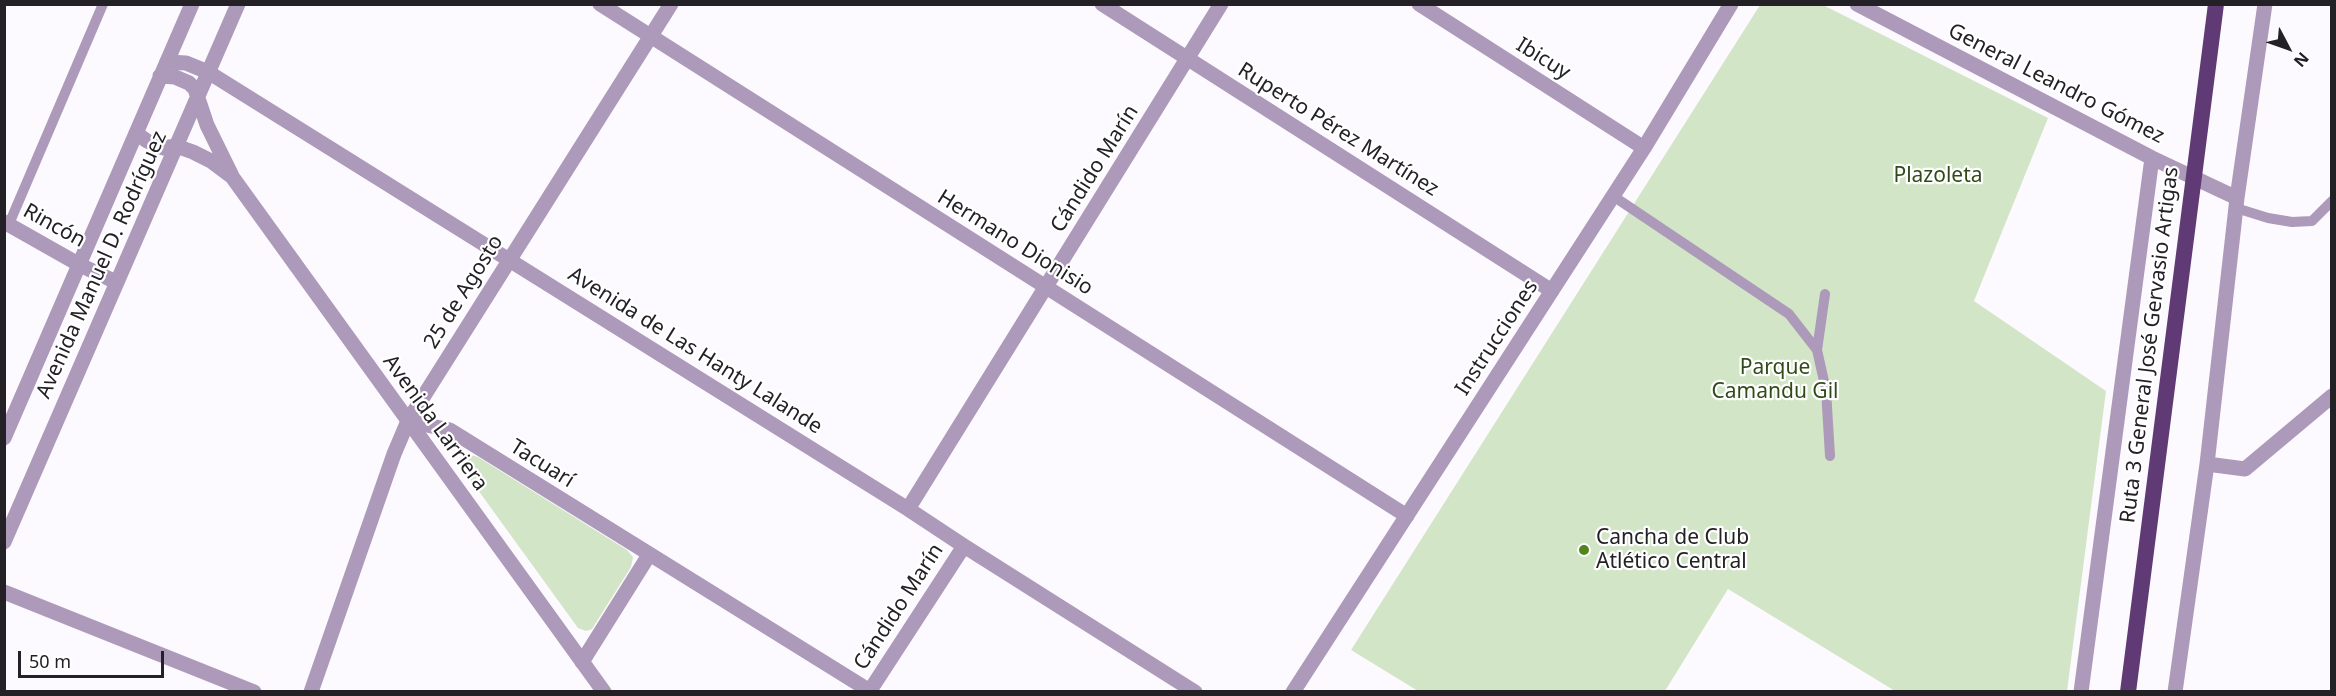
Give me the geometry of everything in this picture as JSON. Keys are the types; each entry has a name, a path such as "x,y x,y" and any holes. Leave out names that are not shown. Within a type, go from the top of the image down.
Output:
{"highway":[{"name":"Ruta 3 General José Gervasio Artigas","path":"2128,692 2216,4"}],"street":[{"name":"Avenida Manuel D. Rodríguez","path":"4,438 192,4"},
{"name":"Avenida Manuel D. Rodríguez","path":"4,542 238,4"},
{"name":"Hermano Dionisio","path":"600,4 1407,516"},
{"name":"25 de Agosto","path":"310,692 394,454 408,421 671,4"},
{"name":"Ruperto Pérez Martínez","path":"1102,4 1552,291"},
{"name":"Cándido Marín","path":"908,509 1221,4"},
{"name":"Ibicuy","path":"1419,4 1644,148"},
{"name":"Instrucciones","path":"1293,692 1644,148 1731,4"},
{"name":"General Leandro Gómez","path":"1857,4 2193,178 2236,203"},
{"path":"2175,692 2207,464 2236,203 2265,4"},
{"name":"Avenida de Las Hanty Lalande","path":"163,69 186,63 208,72 908,509 1195,692"},
{"path":"163,69 189,83 198,96"},
{"name":"Avenida Larriera","path":"198,96 207,125 234,178 604,692"},
{"name":"Avenida Larriera","path":"136,133 163,148 176,147 193,152 211,161 234,178"},
{"name":"Ruta 3 General José Gervasio Artigas","path":"2081,692 2152,158"},
{"name":"Rincón","path":"7,223 80,265 116,282"},
{"path":"2207,464 2245,469 2331,396"},
{"name":"Tacuarí","path":"408,421 450,430 869,691"},
{"name":"Cándido Marín","path":"869,691 964,546"},
{"path":"582,662 649,555"},
{"path":"4,592 254,692"}],"lane":[{"path":"7,223 103,4"},
{"path":"1613,196 1789,315 1817,350"},
{"path":"2236,203 2268,219 2292,222 2312,221 2331,201"},
{"path":"1825,294 1817,350 1826,390 1830,456"}],"green space":[{"name":"Parque Camandu Gil","path":"1760,5 1823,5 2048,118 1974,301 2106,391 2067,691 1895,691 1728,589 1665,691 1418,691 1351,650"},
{"path":"471,455 478,457 627,550 633,557 631,567 592,629 586,631 578,628 462,468 462,461"}],"place":[{"name":"Cancha de Club Atlético Central","path":"1584,550"}],"park label":[{"name":"Plazoleta","path":"1938,176"}]}
